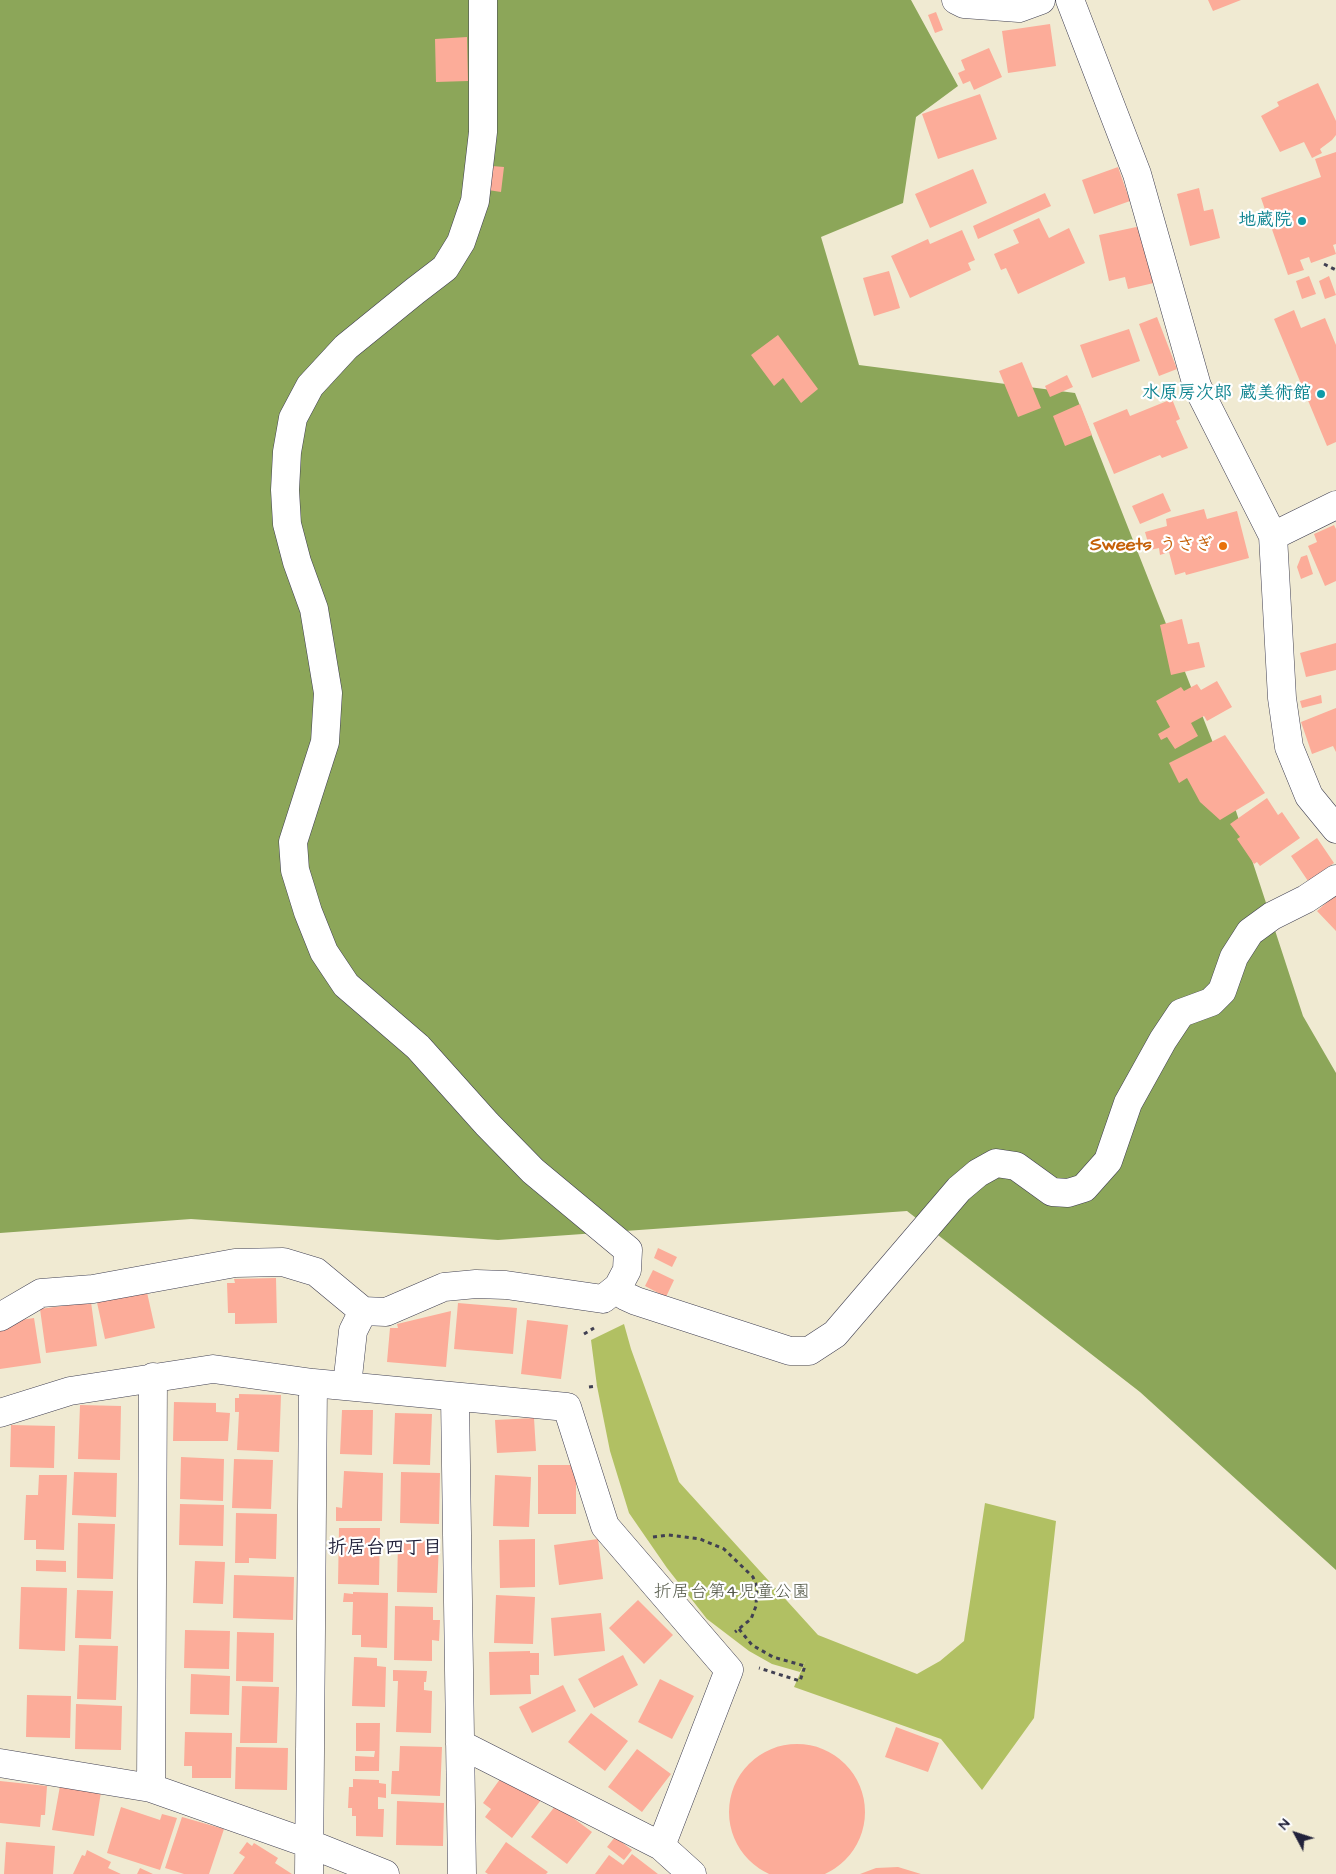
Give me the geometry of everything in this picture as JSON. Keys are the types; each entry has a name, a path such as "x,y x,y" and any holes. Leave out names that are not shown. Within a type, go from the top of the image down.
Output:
{"street":[{"path":"0,1317 41,1293 93,1290 235,1263 283,1262 316,1272 364,1311 386,1312 444,1287 476,1284 506,1284 603,1299 618,1287 627,1270 628,1250 533,1171 487,1124 418,1047 346,985 324,952 308,912 295,870 293,842 324,742 328,693 314,609 297,562 288,524 285,490 287,452 294,418 310,386 346,347 415,290 445,268 461,242 475,201 483,132 483,0"},
{"path":"956,0 964,4 1019,8 1042,0"},
{"path":"1070,0 1137,174 1197,386 1273,536 1282,698 1289,747 1309,796 1336,829"},
{"path":"1273,536 1336,505"},
{"path":"618,1287 625,1296 636,1301 790,1351 808,1351 835,1334 959,1189 978,1173 996,1163 1016,1166 1052,1192 1068,1193 1084,1188 1108,1161 1128,1104 1163,1040 1181,1014 1211,1002 1222,991 1234,957 1250,932 1272,916 1306,899 1336,879"},
{"path":"347,1386 353,1330 364,1311"},
{"path":"0,1412 70,1391 213,1369 347,1386 567,1407 605,1526 729,1670 661,1846"},
{"path":"151,1788 153,1378"},
{"path":"309,1874 313,1382"},
{"path":"454,1397 462,1874"},
{"path":"460,1744 661,1846 692,1874"},
{"path":"0,1763 151,1788 310,1844 386,1874"}],"path":[{"path":"1324,264 1336,270"},
{"path":"588,1387 597,1386"},
{"path":"647,1541 654,1536 668,1535 700,1539 724,1549 753,1577 757,1587 756,1606 751,1619 739,1629 752,1645 773,1657 805,1666 800,1681 765,1672 752,1664"}],"green space":[{"path":"0,0 911,0 958,86 916,117 903,203 821,237 859,365 1075,393 1217,753 1303,1016 1336,1073 1336,1570 1140,1392 907,1211 498,1240 191,1219 0,1233"},
{"name":"折居台第4児童公園","path":"624,1324 631,1349 679,1482 818,1635 917,1674 940,1661 964,1641 985,1503 1056,1521 1034,1718 982,1790 941,1739 794,1687 806,1660 800,1672 772,1664 749,1651 707,1619 667,1568 629,1513 610,1451 597,1386 591,1340"}],"building":[{"path":"1208,0 1241,0 1213,11"},
{"path":"936,12 943,30 935,33 928,15"},
{"path":"1050,24 1056,66 1008,73 1002,31"},
{"path":"467,37 468,81 436,82 435,39"},
{"path":"989,48 1002,77 974,90 970,81 963,84 958,73 965,70 961,60"},
{"path":"1318,83 1336,121 1336,135 1320,149 1322,153 1312,158 1304,142 1280,152 1261,116 1279,106 1277,102"},
{"path":"980,94 997,139 938,159 922,114"},
{"name":"地蔵院","path":"1336,152 1336,244 1333,245 1336,254 1311,263 1309,257 1300,260 1304,270 1288,275 1261,198 1321,177 1315,159"},
{"path":"492,166 504,167 501,192 488,190"},
{"path":"1118,167 1130,201 1094,214 1082,180"},
{"path":"973,169 987,203 930,228 915,194"},
{"path":"1199,188 1204,211 1213,209 1220,238 1190,246 1177,194"},
{"path":"1045,193 1051,206 978,239 973,226"},
{"path":"1039,218 1049,238 1069,228 1085,263 1018,294 1006,268 1001,270 994,254 1019,243 1013,230"},
{"path":"1141,226 1158,282 1128,289 1125,277 1109,281 1099,235"},
{"path":"962,230 975,260 968,263 971,270 910,298 891,256 928,239 930,244"},
{"path":"889,271 900,308 874,316 863,278"},
{"path":"1309,276 1316,294 1302,299 1296,281"},
{"path":"1329,276 1336,295 1325,299 1319,281"},
{"name":"水原房次郎 蔵美術館","path":"1294,310 1301,328 1325,318 1336,345 1336,442 1327,446 1274,319"},
{"path":"1157,317 1177,369 1159,376 1139,324"},
{"path":"1129,329 1140,361 1092,378 1080,345"},
{"path":"778,335 818,389 801,403 783,378 774,386 751,355"},
{"path":"1022,362 1041,408 1018,417 999,371"},
{"path":"1067,375 1073,387 1050,397 1045,386"},
{"path":"1172,399 1180,419 1176,421 1188,448 1162,458 1160,455 1114,474 1093,423 1127,409 1130,416"},
{"path":"1080,404 1092,435 1065,446 1053,416"},
{"path":"1163,493 1171,511 1140,524 1132,506"},
{"path":"1204,509 1207,519 1237,511 1249,558 1186,575 1185,572 1175,575 1169,552 1160,555 1159,548 1150,550 1145,532 1167,526 1166,519"},
{"path":"1334,525 1336,529 1336,581 1325,586 1308,546 1317,542 1314,534"},
{"path":"1307,555 1313,574 1301,579 1297,567 1301,557"},
{"path":"1182,619 1188,644 1199,642 1205,667 1171,675 1160,625"},
{"path":"1336,643 1336,670 1306,677 1300,653"},
{"path":"1217,681 1232,707 1207,721 1204,716 1191,723 1198,736 1175,749 1167,737 1161,740 1158,734 1170,727 1156,701 1181,687 1184,691 1197,684 1201,690"},
{"path":"1321,695 1322,703 1302,708 1300,701"},
{"path":"1336,708 1336,752 1333,746 1312,754 1301,722"},
{"path":"1225,735 1265,793 1220,820 1200,802 1187,778 1179,783 1169,763"},
{"path":"1267,798 1278,815 1282,812 1300,838 1260,866 1257,862 1254,864 1237,839 1240,837 1230,824"},
{"path":"1317,838 1334,863 1308,881 1291,856"},
{"path":"1336,894 1336,931 1317,911"},
{"path":"658,1248 677,1257 672,1267 654,1258"},
{"path":"653,1270 674,1280 666,1297 645,1286"},
{"path":"276,1278 277,1323 235,1324 235,1313 228,1313 227,1283 235,1283 234,1279"},
{"path":"146,1288 155,1328 105,1339 96,1298"},
{"path":"91,1302 97,1346 46,1353 40,1309"},
{"path":"458,1303 517,1308 513,1354 454,1349"},
{"path":"451,1311 446,1367 387,1362 390,1328 398,1328 397,1324"},
{"path":"34,1318 41,1363 0,1369 0,1323"},
{"path":"527,1320 568,1325 561,1379 521,1374"},
{"path":"239,1394 281,1395 279,1452 237,1450 239,1412 235,1412 235,1398 239,1398"},
{"path":"174,1402 216,1403 216,1412 230,1413 228,1441 173,1441"},
{"path":"80,1405 121,1406 120,1460 78,1459"},
{"path":"342,1410 373,1410 372,1455 340,1454"},
{"path":"395,1413 432,1414 430,1465 393,1464"},
{"path":"534,1418 536,1451 497,1453 495,1420"},
{"path":"11,1425 55,1426 54,1468 10,1467"},
{"path":"181,1457 224,1459 223,1501 180,1499"},
{"path":"234,1459 273,1460 271,1509 232,1508"},
{"path":"538,1465 576,1465 576,1514 538,1514"},
{"path":"344,1471 383,1473 382,1521 336,1521 336,1507 342,1508"},
{"path":"74,1472 117,1473 116,1517 72,1515"},
{"path":"401,1472 440,1473 439,1524 400,1523"},
{"path":"39,1475 67,1475 64,1550 36,1549 36,1540 24,1540 26,1495 38,1495"},
{"path":"495,1475 531,1477 529,1527 493,1526"},
{"path":"180,1504 224,1505 223,1546 179,1545"},
{"path":"236,1513 277,1514 276,1559 249,1558 249,1563 235,1563"},
{"path":"78,1523 115,1524 113,1579 77,1578"},
{"path":"339,1528 380,1528 379,1585 338,1584"},
{"path":"535,1539 535,1587 500,1588 499,1540"},
{"path":"598,1539 603,1579 559,1585 554,1545"},
{"path":"398,1540 439,1541 437,1593 397,1592"},
{"path":"36,1560 66,1561 66,1572 36,1571"},
{"path":"195,1561 225,1562 223,1604 193,1603"},
{"path":"234,1575 294,1577 293,1620 233,1618"},
{"path":"21,1587 67,1588 65,1651 19,1649"},
{"path":"77,1590 113,1591 111,1639 75,1638"},
{"path":"353,1592 388,1593 387,1648 361,1647 361,1635 352,1635 353,1602 343,1602 344,1593 353,1594"},
{"path":"496,1595 535,1597 533,1644 494,1643"},
{"path":"638,1600 673,1635 644,1664 609,1628"},
{"path":"395,1606 433,1607 433,1620 440,1620 439,1641 432,1640 432,1661 394,1660"},
{"path":"601,1613 605,1651 554,1656 551,1618"},
{"path":"185,1630 230,1631 229,1669 184,1668"},
{"path":"237,1632 274,1633 273,1682 236,1681"},
{"path":"79,1645 118,1646 116,1700 77,1699"},
{"path":"530,1651 530,1653 539,1653 539,1675 530,1675 531,1694 490,1695 489,1652"},
{"path":"623,1655 638,1685 594,1708 578,1679"},
{"path":"354,1657 377,1658 377,1666 386,1667 385,1707 352,1706"},
{"path":"393,1670 427,1671 424,1690 432,1691 431,1733 396,1732 398,1681 393,1681"},
{"path":"191,1674 230,1676 229,1715 190,1714"},
{"path":"660,1679 694,1696 672,1739 638,1722"},
{"path":"563,1685 576,1711 532,1733 519,1707"},
{"path":"242,1686 279,1687 277,1743 240,1743"},
{"path":"27,1695 71,1696 70,1738 26,1737"},
{"path":"76,1704 122,1706 121,1750 75,1749"},
{"path":"591,1713 628,1741 605,1771 568,1742"},
{"path":"356,1723 380,1723 379,1771 355,1771 355,1756 374,1757 375,1751 356,1751"},
{"path":"896,1727 939,1743 928,1772 885,1757"},
{"path":"185,1732 232,1733 231,1778 192,1778 192,1766 184,1766"},
{"path":"797,1744 823,1750 845,1764 859,1786 865,1812 859,1838 845,1860 823,1874 797,1880 771,1874 749,1860 735,1838 729,1812 735,1786 749,1764 771,1750"},
{"path":"400,1746 442,1747 440,1796 391,1794 392,1771 399,1771"},
{"path":"236,1747 288,1748 287,1790 235,1789"},
{"path":"637,1749 671,1774 642,1812 608,1787"},
{"path":"505,1772 541,1800 512,1838 485,1817 491,1809 483,1803"},
{"path":"353,1779 379,1780 379,1783 386,1784 386,1798 378,1797 378,1809 384,1809 383,1837 356,1836 356,1816 352,1816 352,1808 348,1808 349,1787 353,1787"},
{"path":"0,1781 47,1786 45,1815 41,1815 40,1827 0,1823"},
{"path":"60,1786 101,1792 94,1836 52,1830"},
{"path":"397,1801 444,1803 443,1846 396,1845"},
{"path":"556,1805 592,1832 567,1864 531,1837"},
{"path":"121,1807 160,1820 162,1814 177,1818 160,1870 107,1853"},
{"path":"182,1817 224,1829 209,1874 184,1874 165,1868"},
{"path":"615,1837 632,1850 624,1860 607,1847"},
{"path":"6,1842 55,1846 53,1874 4,1874"},
{"path":"247,1842 252,1846 254,1843 278,1858 275,1863 292,1874 233,1874 245,1857 239,1853"},
{"path":"506,1842 548,1872 546,1874 488,1874 485,1872"},
{"path":"87,1850 111,1862 108,1868 121,1874 73,1874 82,1855 85,1856"},
{"path":"632,1854 658,1874 595,1874 609,1855 623,1865"},
{"path":"898,1867 921,1874 860,1874 876,1868"},
{"path":"140,1868 153,1874 137,1874"}],"place":[{"name":"地蔵院","path":"1302,221"},
{"name":"水原房次郎 蔵美術館","path":"1321,394"},
{"name":"Sweets うさぎ","path":"1223,546"}],"district":[{"name":"折居台四丁目","path":"385,1549"}]}
